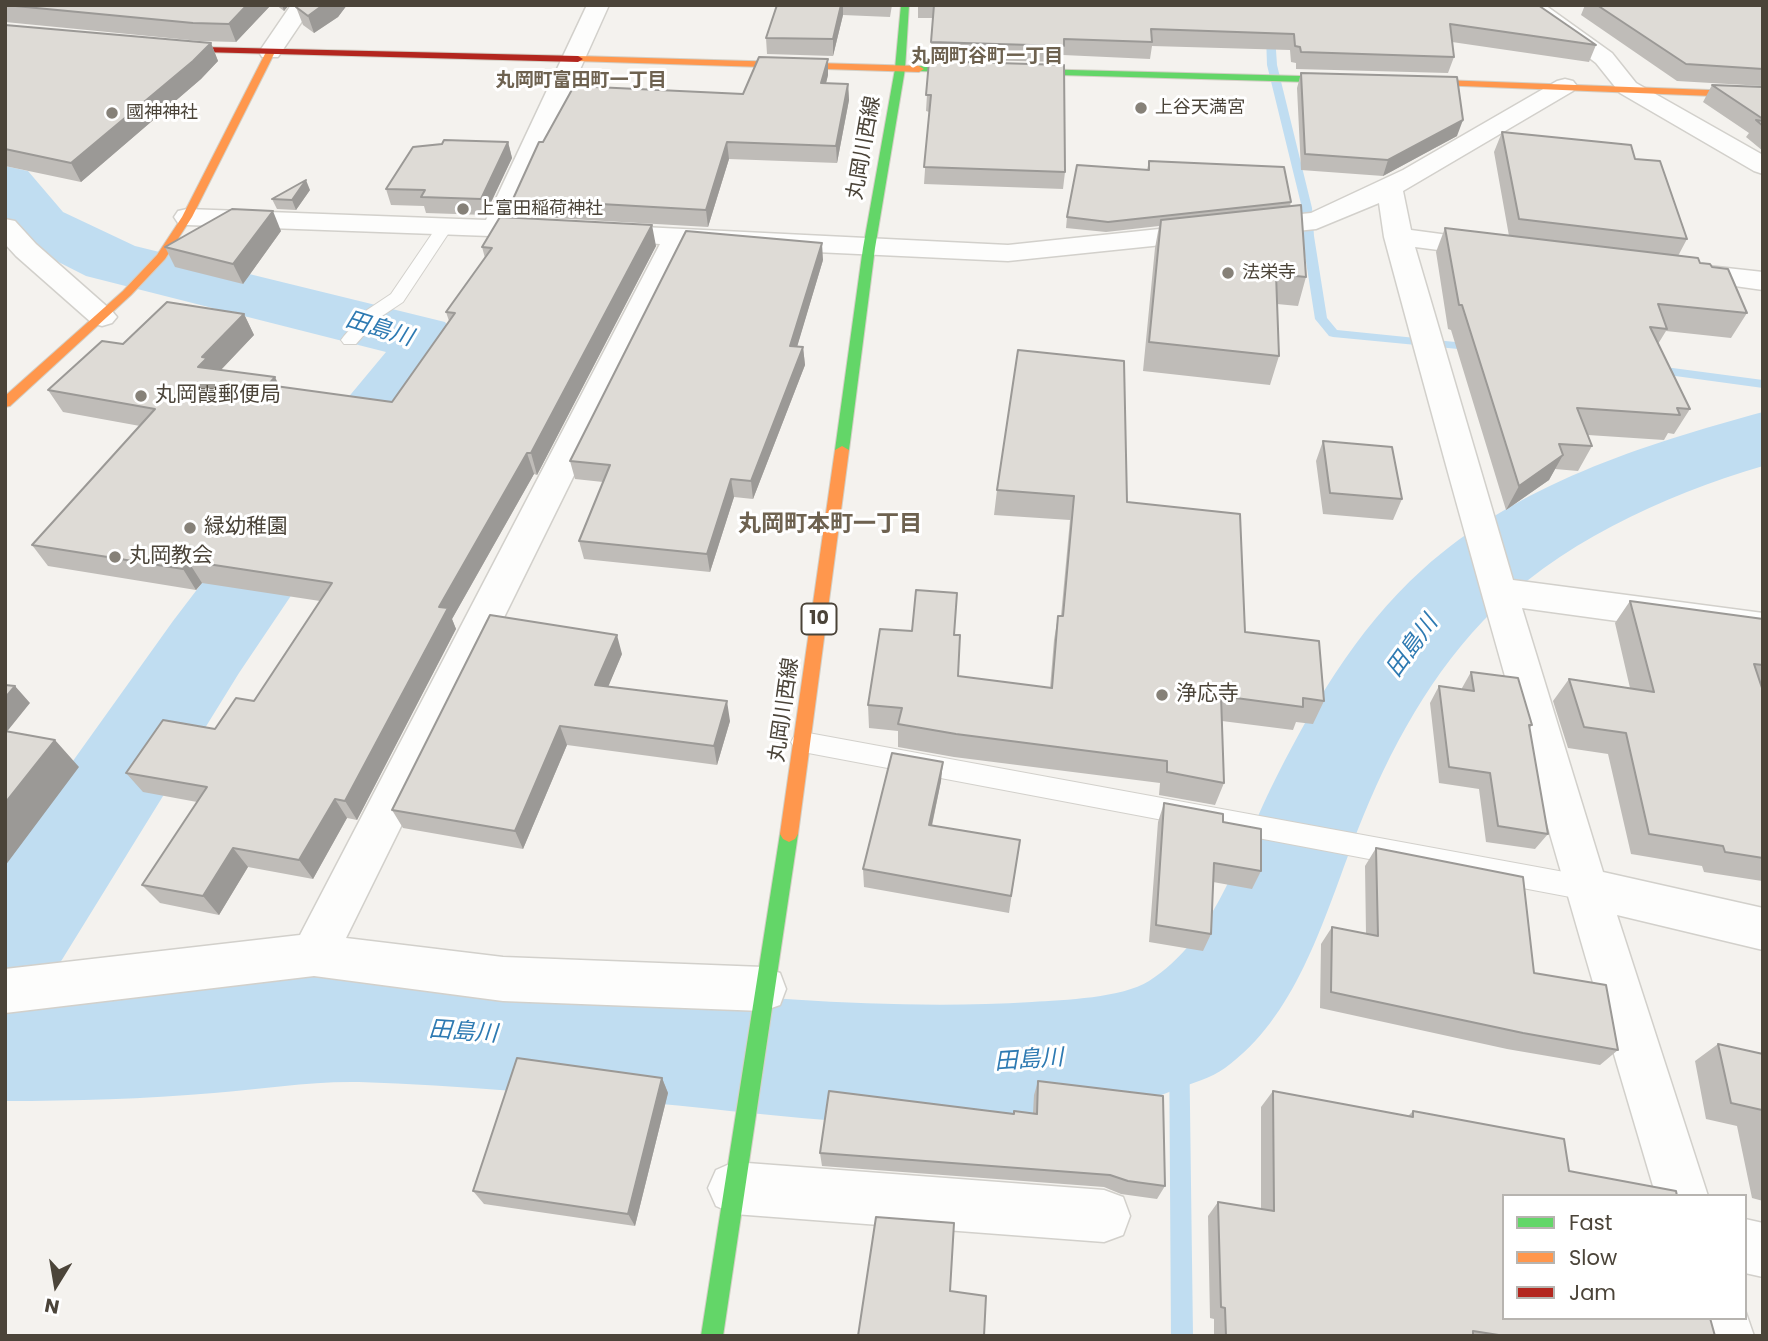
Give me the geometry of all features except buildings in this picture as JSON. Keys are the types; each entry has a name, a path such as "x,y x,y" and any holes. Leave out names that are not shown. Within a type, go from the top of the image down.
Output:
{"street":[{"path":"5,403 102,317 161,257 187,217 270,51 302,5"},
{"path":"496,227 598,5"},
{"name":"丸岡川西線","path":"712,1336 763,989 803,742 869,248 900,69 905,5"},
{"path":"1537,6 1604,58 1628,88 1763,166"},
{"path":"150,47 1565,86 1763,95"},
{"path":"187,217 496,227 1008,253 1316,221 1359,205 1565,86"},
{"path":"1390,188 1398,237 1480,529 1586,888 1681,1194"},
{"path":"5,227 26,250 102,317"},
{"path":"313,955 677,237"},
{"path":"1398,237 1520,252"},
{"path":"1655,268 1763,281"},
{"path":"1499,590 1763,627"},
{"path":"1586,888 1763,929"},
{"path":"5,991 313,955 503,979 763,989"},
{"path":"734,1188 1104,1216"}],"lane":[{"path":"349,340 373,314 397,298 446,225"},
{"path":"803,742 1586,888"}],"path":[{"path":"161,107 201,111"}],"waterway":[{"path":"1269,5 1272,65 1307,208 1308,236 1321,319 1333,333 1475,348"},
{"name":"田島川","path":"5,185 39,226 111,261 419,338 427,351 322,485 206,647 5,950"},
{"path":"1650,369 1763,384"},
{"name":"田島川","path":"5,1043 90,1042 355,1025 529,1035 864,1062 957,1064 1087,1056 1167,1036 1184,1027 1210,1005 1249,955 1264,928 1327,780 1362,715 1404,652 1451,596 1508,550 1542,528 1612,491 1686,462 1763,439"},
{"path":"1179,1032 1182,1336"}],"traffic: fast":[{"path":"842,450 869,248 900,69 905,5"},
{"path":"919,69 1415,82"},
{"path":"712,1336 789,834"}],"traffic: slow":[{"path":"5,403 127,293 161,257 187,217 270,52"},
{"path":"578,59 919,69"},
{"path":"1415,82 1763,95"},
{"path":"789,834 842,450"}],"traffic: jam":[{"path":"163,48 578,59"}],"place":[{"name":"上谷天満宮","path":"1141,108"},
{"name":"國神神社","path":"112,113"},
{"name":"上富田稲荷神社","path":"463,209"},
{"name":"法栄寺","path":"1228,273"},
{"name":"丸岡霞郵便局","path":"141,396"},
{"name":"緑幼稚園","path":"190,528"},
{"name":"丸岡教会","path":"115,557"},
{"name":"浄応寺","path":"1162,695"}],"district":[{"name":"丸岡町谷町一丁目","path":"987,57"},
{"name":"丸岡町富田町一丁目","path":"581,81"},
{"name":"丸岡町本町一丁目","path":"830,525"}]}
